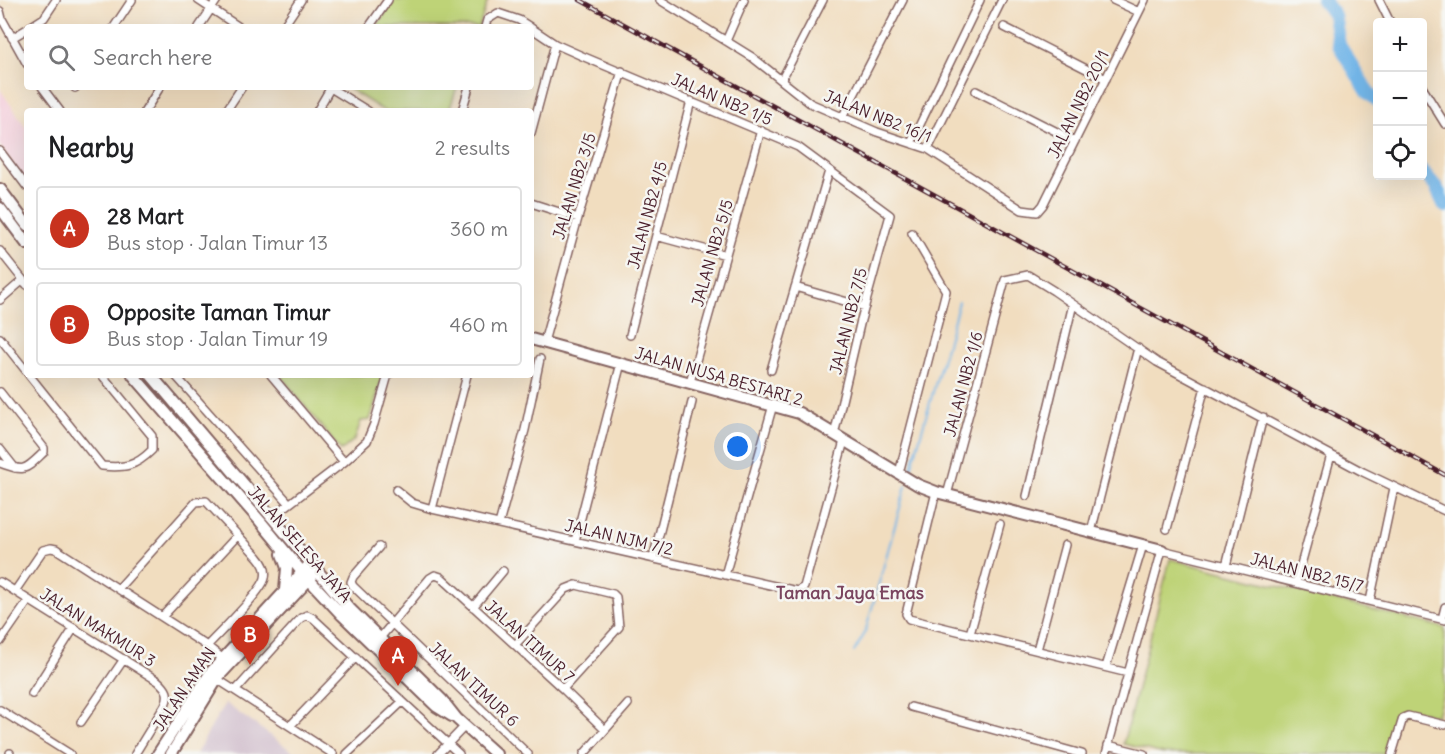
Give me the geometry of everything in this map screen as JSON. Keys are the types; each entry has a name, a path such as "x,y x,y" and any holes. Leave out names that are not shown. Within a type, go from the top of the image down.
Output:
{"main road":[{"path":"0,189 24,221"},
{"path":"0,208 24,240"},
{"name":"JALAN NUSA BESTARI 2","path":"534,340 799,413 918,485 936,492 1162,550"},
{"name":"JALAN SELESA JAYA","path":"136,378 260,521 309,572 442,700 461,723"},
{"name":"JALAN SELESA JAYA","path":"154,378 272,517 309,572 342,615 436,706 461,723 496,754"},
{"path":"260,521 285,559 289,593"},
{"path":"289,593 309,572"},
{"path":"289,593 320,597 342,615"},
{"name":"JALAN AMAN","path":"158,754 207,677 222,658 289,593"},
{"name":"JALAN AMAN","path":"171,754 217,679 289,593"}],"street":[{"path":"34,24 44,18 56,0"},
{"path":"116,24 132,0"},
{"path":"198,0 234,24"},
{"path":"201,24 217,0"},
{"path":"284,24 301,0"},
{"path":"371,24 388,0"},
{"path":"726,41 744,0"},
{"path":"782,79 823,0"},
{"path":"842,118 903,0"},
{"path":"911,143 980,0"},
{"path":"928,149 1002,0"},
{"path":"1113,0 1139,12"},
{"name":"JALAN NB2 20/1","path":"1030,212 1037,212 1043,205 1145,0"},
{"path":"1379,0 1388,18"},
{"name":"JALAN NB2 16/1","path":"664,1 752,57 810,103 877,132 928,149 1022,210 1030,212"},
{"path":"0,11 24,59"},
{"name":"JALAN NB2 1/5","path":"487,24 488,20 498,13 525,24"},
{"path":"1004,27 1106,79"},
{"path":"12,38 24,30"},
{"name":"JALAN NB2 1/5","path":"534,30 555,44 798,147 890,215"},
{"path":"534,122 555,44"},
{"name":"JALAN NB2 3/5","path":"544,342 622,72"},
{"path":"44,90 58,108"},
{"path":"147,108 158,90"},
{"path":"228,108 240,90"},
{"path":"318,108 328,90"},
{"path":"335,90 363,108"},
{"path":"463,108 468,90"},
{"path":"976,91 1075,141"},
{"path":"1427,95 1445,124"},
{"name":"JALAN NB2 4/5","path":"630,335 691,101"},
{"name":"JALAN NB2 5/5","path":"690,382 761,130"},
{"path":"0,151 24,183"},
{"path":"771,370 829,171"},
{"path":"534,204 578,218"},
{"name":"JALAN NB2 7/5","path":"834,435 890,215"},
{"path":"899,473 946,291 912,233"},
{"path":"656,236 726,255"},
{"path":"0,251 24,281"},
{"name":"JALAN NB2 1/6","path":"947,495 1005,280 1028,275 1073,304"},
{"path":"0,300 24,283"},
{"path":"795,287 865,307"},
{"path":"1027,496 1073,304 1157,362 1394,488 1445,511"},
{"path":"0,338 24,368"},
{"path":"1091,532 1138,348"},
{"path":"499,524 525,430 540,359"},
{"path":"575,541 621,363"},
{"path":"32,378 102,466 122,468 141,461 152,450 153,436 105,378"},
{"path":"178,378 289,503"},
{"path":"274,378 344,462"},
{"path":"272,517 344,462 367,441 387,378"},
{"path":"432,509 466,378"},
{"path":"1167,529 1205,387"},
{"path":"0,392 44,448 44,452 25,468 19,470 0,463"},
{"path":"653,559 692,402"},
{"path":"725,575 773,405"},
{"path":"1226,566 1263,417"},
{"name":"JALAN NJM 7/2","path":"396,490 412,503 432,509 801,590 804,588 844,441"},
{"path":"0,448 15,468"},
{"path":"1296,583 1331,455"},
{"path":"1370,601 1394,488"},
{"path":"936,492 906,614 909,619 1128,673"},
{"path":"118,589 196,502 202,500 210,505 262,563 266,574 261,587 207,646"},
{"path":"970,634 1000,524"},
{"path":"162,617 238,535"},
{"path":"1037,650 1065,544"},
{"path":"1106,667 1143,545"},
{"name":"JALAN TIMUR 6","path":"379,546 351,582 360,594 528,754"},
{"path":"15,591 43,550 56,549 222,658"},
{"path":"1106,754 1162,550"},
{"name":"JALAN NB2 15/7","path":"1162,550 1444,619"},
{"path":"473,607 503,571"},
{"name":"JALAN TIMUR 7","path":"391,624 435,575 441,577 563,688 605,730"},
{"name":"JALAN MAKMUR 3","path":"0,582 124,659 165,688 168,698 165,705 135,754"},
{"path":"515,645 571,586 576,585 613,594 616,597 619,627 563,688"},
{"path":"0,642 29,600"},
{"path":"1444,619 1445,607"},
{"path":"236,690 307,615 356,657 459,754"},
{"path":"380,638 391,624"},
{"path":"32,694 74,628"},
{"path":"290,726 356,657"},
{"path":"81,722 124,659"},
{"path":"217,679 333,754"},
{"path":"346,754 402,702"},
{"path":"584,754 628,704"},
{"path":"911,707 1082,754"},
{"path":"0,710 70,754"},
{"path":"1392,754 1403,718 1408,716 1445,725"},
{"path":"438,754 449,743 461,723"},
{"path":"1108,745 1143,754"}],"shaded area":[{"path":"0,89 24,125 24,178 0,146"},
{"path":"225,703 296,754 196,754"}],"green space":[{"path":"394,0 488,0 480,24 378,24"},
{"path":"351,90 456,90 450,108 379,108"},
{"path":"282,378 382,378 370,420 361,421 355,439 341,451"},
{"path":"1170,559 1445,628 1445,687 1437,716 1412,709 1394,717 1385,754 1164,754 1123,744"}],"waterway":[{"path":"1323,0 1334,15 1339,45 1373,96"},
{"path":"1427,177 1436,187 1445,206"},
{"path":"910,472 959,302"},
{"path":"854,652 865,633 906,486"}],"railway":[{"path":"580,0 1445,475"}],"place":[{"name":"Opposite Taman Timur","path":"250,665"},
{"name":"28 Mart","path":"398,686"}],"district":[{"name":"Taman Jaya Emas","path":"850,593"}]}
